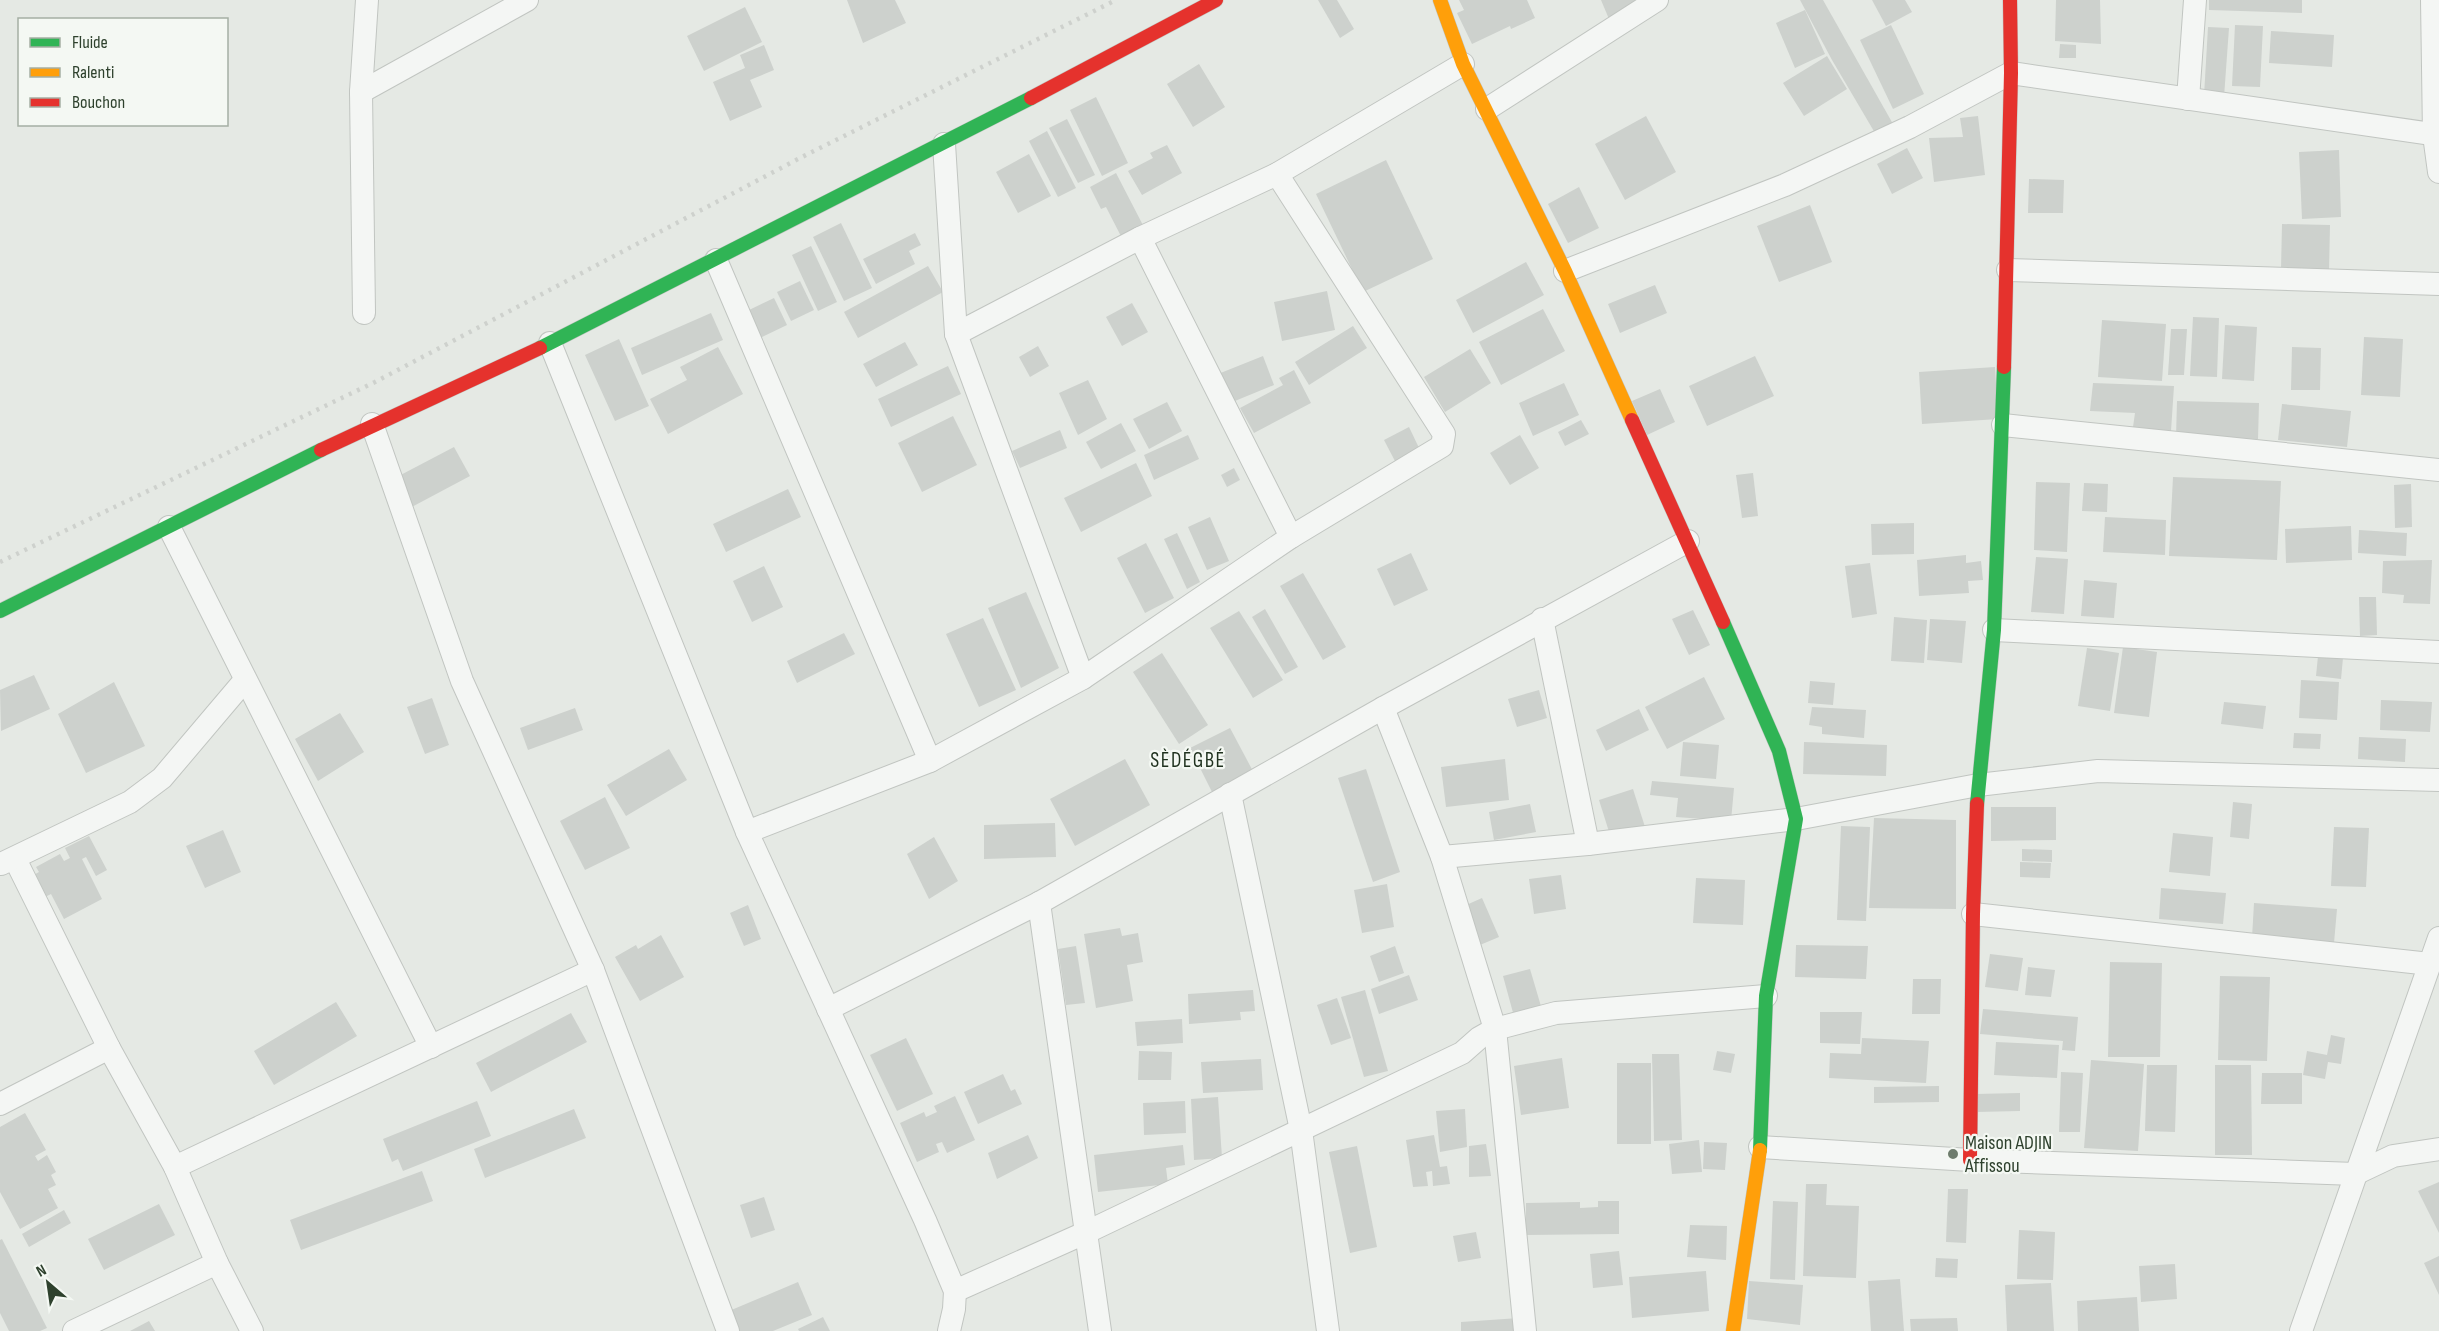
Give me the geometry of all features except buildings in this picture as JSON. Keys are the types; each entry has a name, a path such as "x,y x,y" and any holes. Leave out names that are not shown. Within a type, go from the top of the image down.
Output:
{"street":[{"path":"364,313 361,92 367,0"},
{"path":"361,92 527,0"},
{"path":"0,611 372,424 550,343 716,260 944,144 1216,0"},
{"path":"1440,0 1463,64 1565,271 1688,541 1779,751 1796,819 1766,996 1760,1148 1733,1331"},
{"path":"1487,109 1657,0"},
{"path":"1970,1160 1973,914 1978,785 1995,630 2003,425 2008,270 2010,0"},
{"path":"2188,99 2194,0"},
{"path":"2432,0 2439,172"},
{"path":"956,334 1140,238 1277,174 1463,64"},
{"path":"1565,271 1785,185 1910,127 2011,73 2437,135"},
{"path":"944,144 956,334 1083,678"},
{"path":"747,832 930,761 1083,678 1291,537 1442,446 1444,435 1277,174"},
{"path":"1140,238 1291,537"},
{"path":"716,260 930,761"},
{"path":"2008,270 2439,284"},
{"path":"550,343 747,832 955,1291 949,1331"},
{"path":"372,424 462,681 593,970 728,1331"},
{"path":"2003,425 2439,470"},
{"path":"169,527 431,1047"},
{"path":"828,1010 1039,903 1542,619 1688,541"},
{"path":"1542,619 1588,844"},
{"path":"1995,630 2439,652"},
{"path":"245,680 149,790 130,802 7,862 175,1167 217,1263 252,1331"},
{"path":"1383,708 1442,857 1495,1029 1525,1331"},
{"path":"1442,857 1588,844 1796,819 1978,785 2098,771 2439,780"},
{"path":"1230,794 1301,1130 1328,1331"},
{"path":"1039,903 1100,1331"},
{"path":"1973,914 2430,964"},
{"path":"2301,1331 2439,938"},
{"path":"175,1167 593,970"},
{"path":"955,1291 1087,1232 1462,1053 1479,1038 1495,1029 1556,1013 1766,996"},
{"path":"0,1104 109,1048"},
{"path":"1760,1148 1970,1160 2355,1174 2393,1156 2439,1149"},
{"path":"74,1331 217,1263"}],"railway":[{"path":"0,562 375,382 800,158 1116,0"}],"traffic: fast":[{"path":"540,348 1031,98"},
{"path":"1977,804 1994,630 2004,367"},
{"path":"0,611 321,450"},
{"path":"1723,622 1779,751 1796,819 1766,996 1760,1150"}],"traffic: slow":[{"path":"1440,0 1463,64 1565,271 1632,420"},
{"path":"1733,1331 1760,1150"}],"traffic: jam":[{"path":"1031,98 1216,0"},
{"path":"2004,367 2011,73 2010,0"},
{"path":"321,450 540,348"},
{"path":"1632,420 1723,622"},
{"path":"1970,1160 1973,914 1977,804"}],"place":[{"name":"Maison ADJIN Affissou","path":"1953,1154"}],"district":[{"name":"SÈDÉGBÉ","path":"1188,760"}]}
